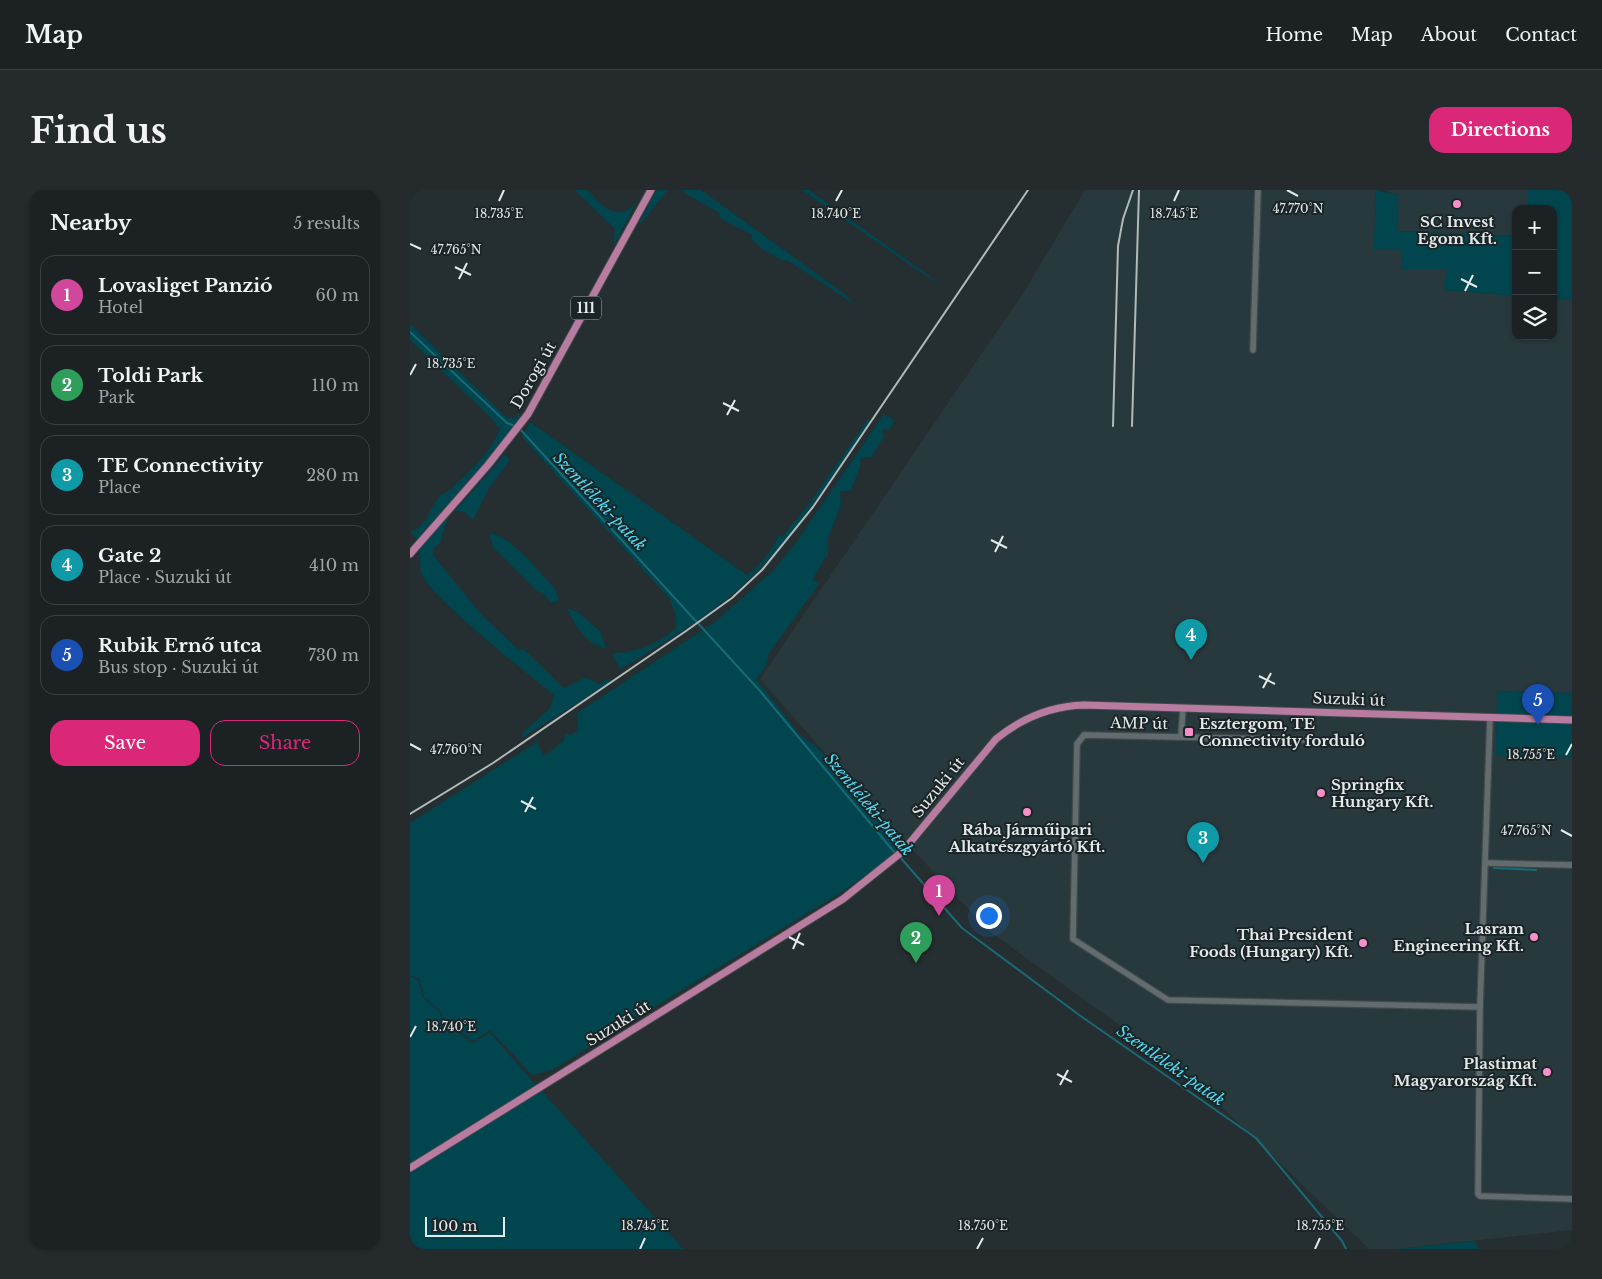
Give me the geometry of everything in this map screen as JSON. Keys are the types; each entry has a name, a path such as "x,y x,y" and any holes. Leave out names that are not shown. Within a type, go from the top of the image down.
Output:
{"main road":[{"name":"Dorogi út","path":"410,554 517,428 535,402 651,190"},
{"name":"Suzuki út","path":"410,1168 844,899 903,851 988,748 1010,728 1048,710 1070,706 1183,708 1572,720"}],"street":[{"path":"1253,350 1258,190"},
{"path":"1181,736 1183,708"},
{"path":"1490,718 1480,1007 1478,1194 1480,1196 1572,1199"},
{"name":"AMP út","path":"1315,740 1181,736 1084,735 1080,737 1077,744 1073,939 1168,1000 1480,1007"},
{"path":"1486,863 1572,865"}],"shaded area":[{"path":"575,190 587,190 604,206 616,212 623,212 637,202 613,247 615,229"},
{"path":"657,190 668,190 639,226 639,223"},
{"path":"680,190 701,190 842,292 857,306 787,260 783,261 762,249 751,239 752,235 721,219 719,213"},
{"path":"802,190 809,190 942,285 923,274"},
{"path":"1085,190 1376,190 1374,250 1401,250 1402,270 1447,270 1444,290 1512,296 1512,340 1557,340 1557,298 1572,300 1572,693 1497,691 1496,755 1572,757 1572,1230 1397,1249 1369,1249 1187,1074 989,931 868,802 760,679 1023,293"},
{"path":"1376,190 1398,195 1397,231 1512,236 1512,296 1443,290 1447,270 1402,270 1401,250 1374,250"},
{"path":"1383,190 1528,190 1528,205 1512,205 1512,236 1397,231 1398,195"},
{"path":"1528,190 1572,190 1572,300 1557,298 1557,205 1528,205"},
{"path":"410,324 507,418 516,417 520,413 521,417 500,445 417,540 410,531 416,529 424,522 440,496 447,492 478,463 491,446 500,429 410,340"},
{"path":"884,414 895,421 889,430 884,428 882,433 884,437 871,457 861,457 860,467 851,490 840,492 841,505 828,538 828,556 825,557 813,579 819,584 768,655 766,666 756,679 799,734 820,750 904,843 891,857 845,890 552,1070 532,1075 490,1030 474,1041 445,1022 440,1011 424,997 419,979 410,975 410,823 537,742 544,756 564,741 565,733 571,735 578,730 577,713 716,621 774,570 797,541"},
{"path":"868,419 870,422 816,500 787,538 755,574 708,613 674,637 621,669 612,655 614,653 646,647 675,629 676,617 670,599 522,437 530,422 747,575 761,562 779,535 783,536 811,501"},
{"path":"505,454 510,460 489,488 473,520 464,512 455,511"},
{"path":"449,515 441,542 434,548 433,555 482,615 519,650 525,650 564,688 586,677 599,684 610,678 609,683 522,738 523,733 550,708 554,695 459,616 427,583 421,572 420,549"},
{"path":"489,533 507,541 525,556 556,590 559,601 551,603 543,593 538,592 493,547"},
{"path":"567,608 578,612 601,632 606,649 592,643 582,633"},
{"path":"1497,691 1572,693 1572,757 1496,756"},
{"path":"410,976 418,980 423,998 439,1011 444,1024 473,1043 490,1033 683,1249 410,1249"},
{"path":"1475,1241 1479,1249 1397,1249"}],"waterway":[{"name":"Szentléleki-patak","path":"410,332 507,423 515,426"},
{"name":"Szentléleki-patak","path":"519,428 760,691 895,853"},
{"name":"Szentléleki-patak","path":"899,856 962,928 1082,1017 1256,1138 1342,1241 1346,1249"},
{"path":"1494,868 1536,870"}],"railway":[{"path":"410,814 493,763 686,631 732,598 762,570 813,507 1028,190"},
{"path":"1113,426 1118,246 1123,219 1133,190"},
{"path":"1132,426 1139,190"}],"place":[{"name":"SC Invest Egom Kft.","path":"1457,204"},
{"name":"Gate 2","path":"1191,660"},
{"name":"Rubik Ernő utca","path":"1538,725"},
{"name":"Esztergom, TE Connectivity forduló","path":"1189,732"},
{"name":"Springfix Hungary Kft.","path":"1321,793"},
{"name":"Rába Járműipari Alkatrészgyártó Kft.","path":"1027,812"},
{"name":"TE Connectivity","path":"1203,863"},
{"name":"Lovasliget Panzió","path":"939,916"},
{"name":"Lasram Engineering Kft.","path":"1534,937"},
{"name":"Thai President Foods (Hungary) Kft.","path":"1363,943"},
{"name":"Toldi Park","path":"916,963"},
{"name":"Plastimat Magyarország Kft.","path":"1547,1072"}]}
